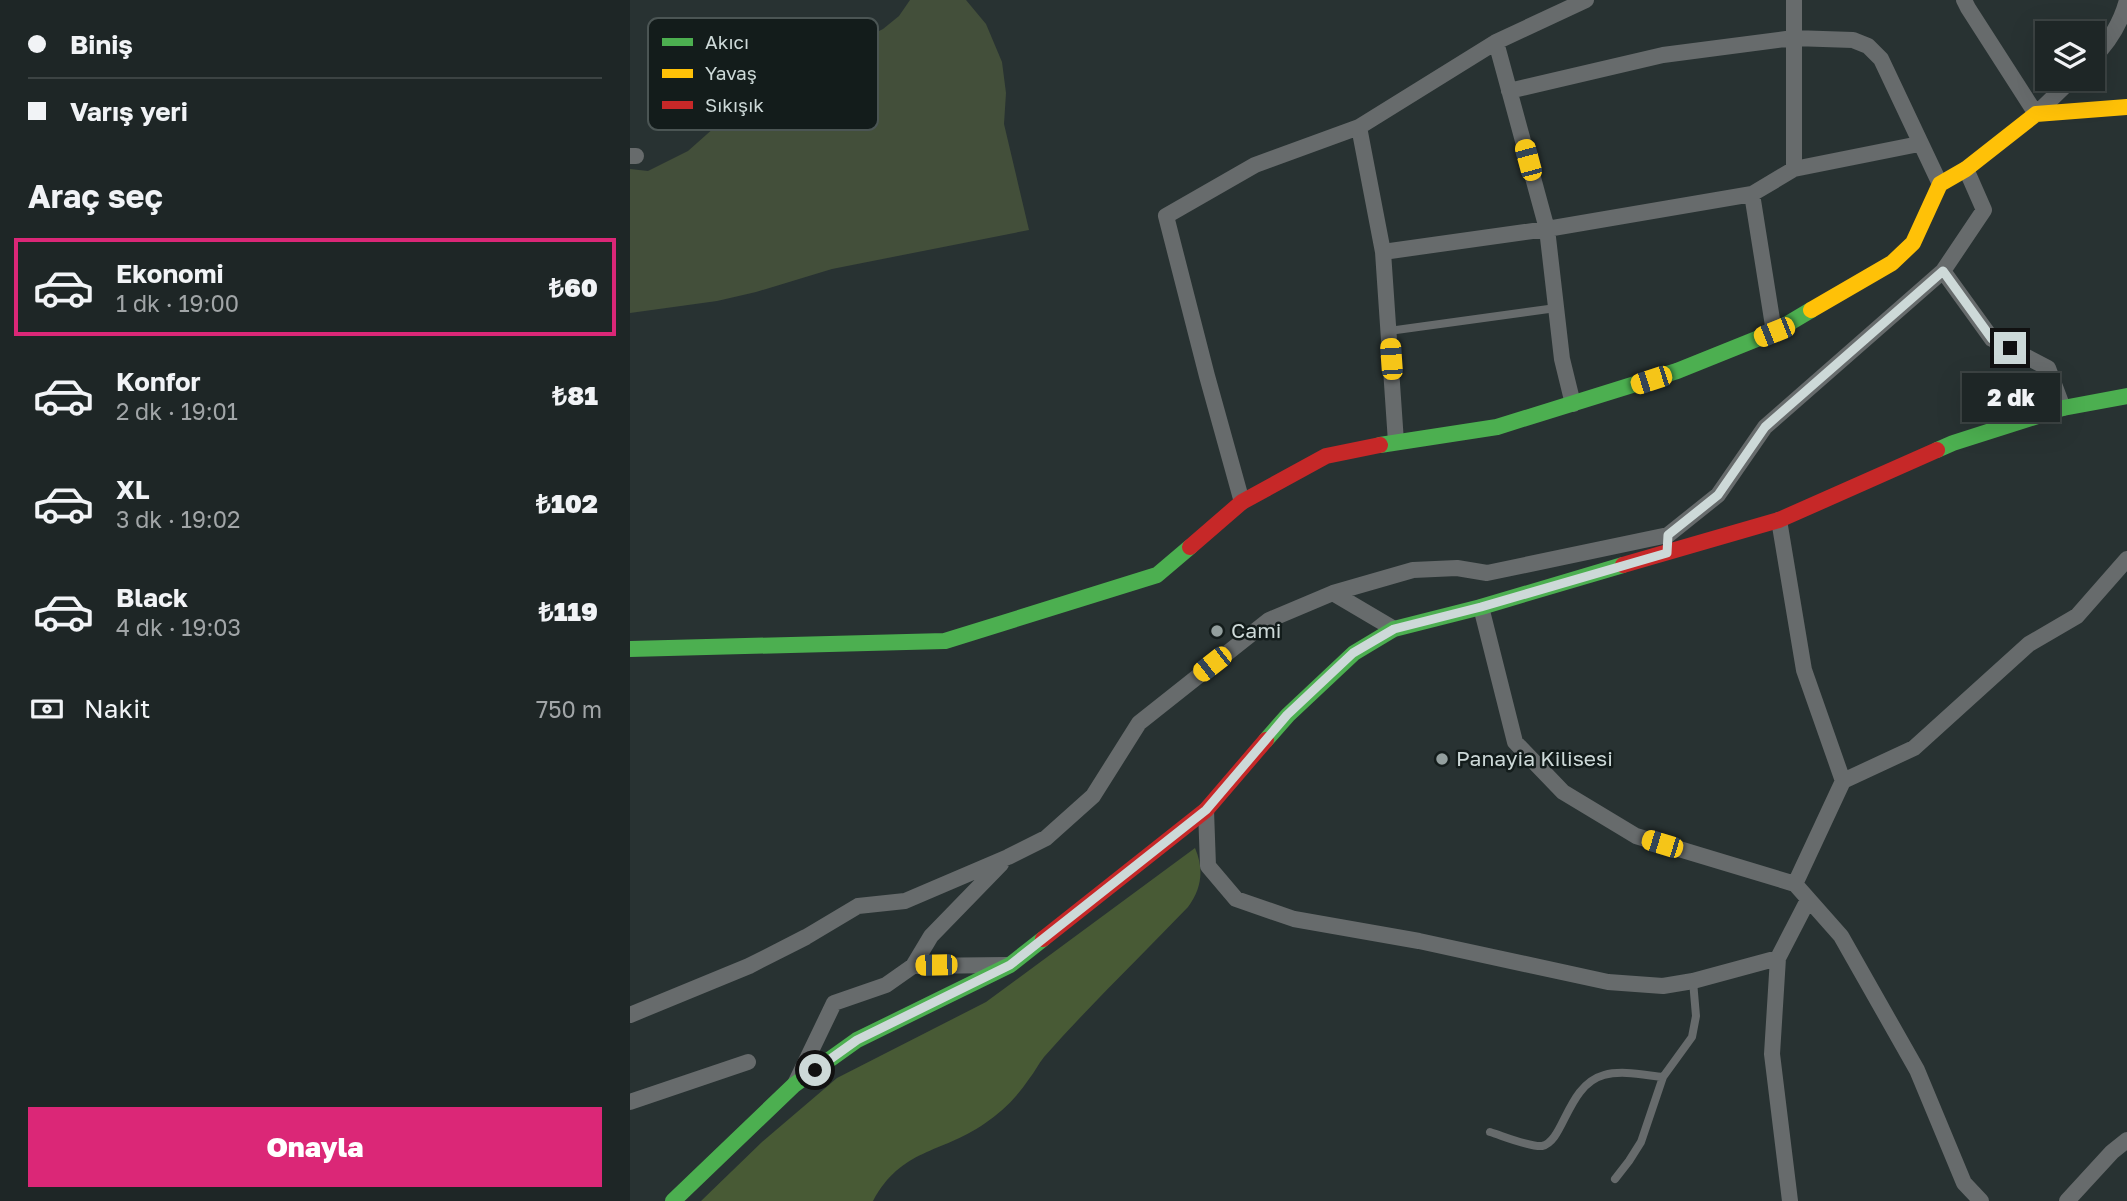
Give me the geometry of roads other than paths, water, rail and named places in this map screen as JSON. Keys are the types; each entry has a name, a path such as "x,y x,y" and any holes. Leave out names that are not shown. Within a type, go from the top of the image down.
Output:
{"street":[{"path":"1242,502 1166,216 1255,165 1359,127 1496,42 1586,0"},
{"path":"1794,0 1794,169"},
{"path":"1964,0 2036,114"},
{"path":"2105,45 2115,30 2127,0"},
{"path":"1509,91 1663,55 1793,38 1845,39 1861,43 1875,52 1886,68 1919,144 1940,184"},
{"path":"1496,42 1547,229 1562,359 1573,404"},
{"path":"630,649 945,641 1157,575 1242,502 1326,456 1396,442 1497,428 1677,371 1774,332 1892,264 1913,243 1940,184 1966,169 2036,114 2060,91"},
{"path":"2036,114 2127,107"},
{"path":"1359,127 1383,252 1396,442"},
{"path":"1383,252 1547,229 1752,194 1794,169 1919,144"},
{"path":"630,1015 749,966 858,906 905,901 1008,858 1046,838 1093,796 1139,723 1269,620 1334,593 1413,570 1457,568 1487,573 1668,535 1718,495 1765,427 1943,271 1984,210 1966,169"},
{"path":"1752,194 1774,332"},
{"path":"1943,271 1992,339 2048,368 2063,408"},
{"path":"673,1201 794,1086 857,1040 1010,965 1206,810 1287,715 1353,653 1394,629 1481,607 1779,520 1953,443 2063,408 2127,396"},
{"path":"1779,520 1804,670 1843,781"},
{"path":"1667,553 1668,535"},
{"path":"1795,884 1843,781 1914,748 2029,644 2077,616 2127,559"},
{"path":"1334,593 1394,629"},
{"path":"1481,607 1515,742 1563,792 1636,836 1795,884 1841,936 1917,1070 1964,1183 1981,1201"},
{"path":"1206,810 1209,866 1236,899 1294,919 1419,941 1608,982 1663,986 1693,981 1778,958"},
{"path":"794,1086 834,1003 886,985 913,966 931,936 1008,858"},
{"path":"1790,1201 1772,1054 1778,958 1808,900"},
{"path":"913,966 1010,965"},
{"path":"630,1102 748,1062"},
{"path":"2067,1201 2112,1152 2127,1140"}],"lane":[{"path":"1388,331 1556,308"},
{"path":"1615,1179 1641,1142 1663,1077 1688,1044 1694,1031 1696,1016 1693,981"},
{"path":"1490,1132 1532,1145 1544,1145 1552,1140 1580,1091 1590,1082 1611,1074 1663,1077"}],"place":[{"name":"Cami","path":"1217,631"},
{"name":"Panayia Kilisesi","path":"1442,759"}]}
